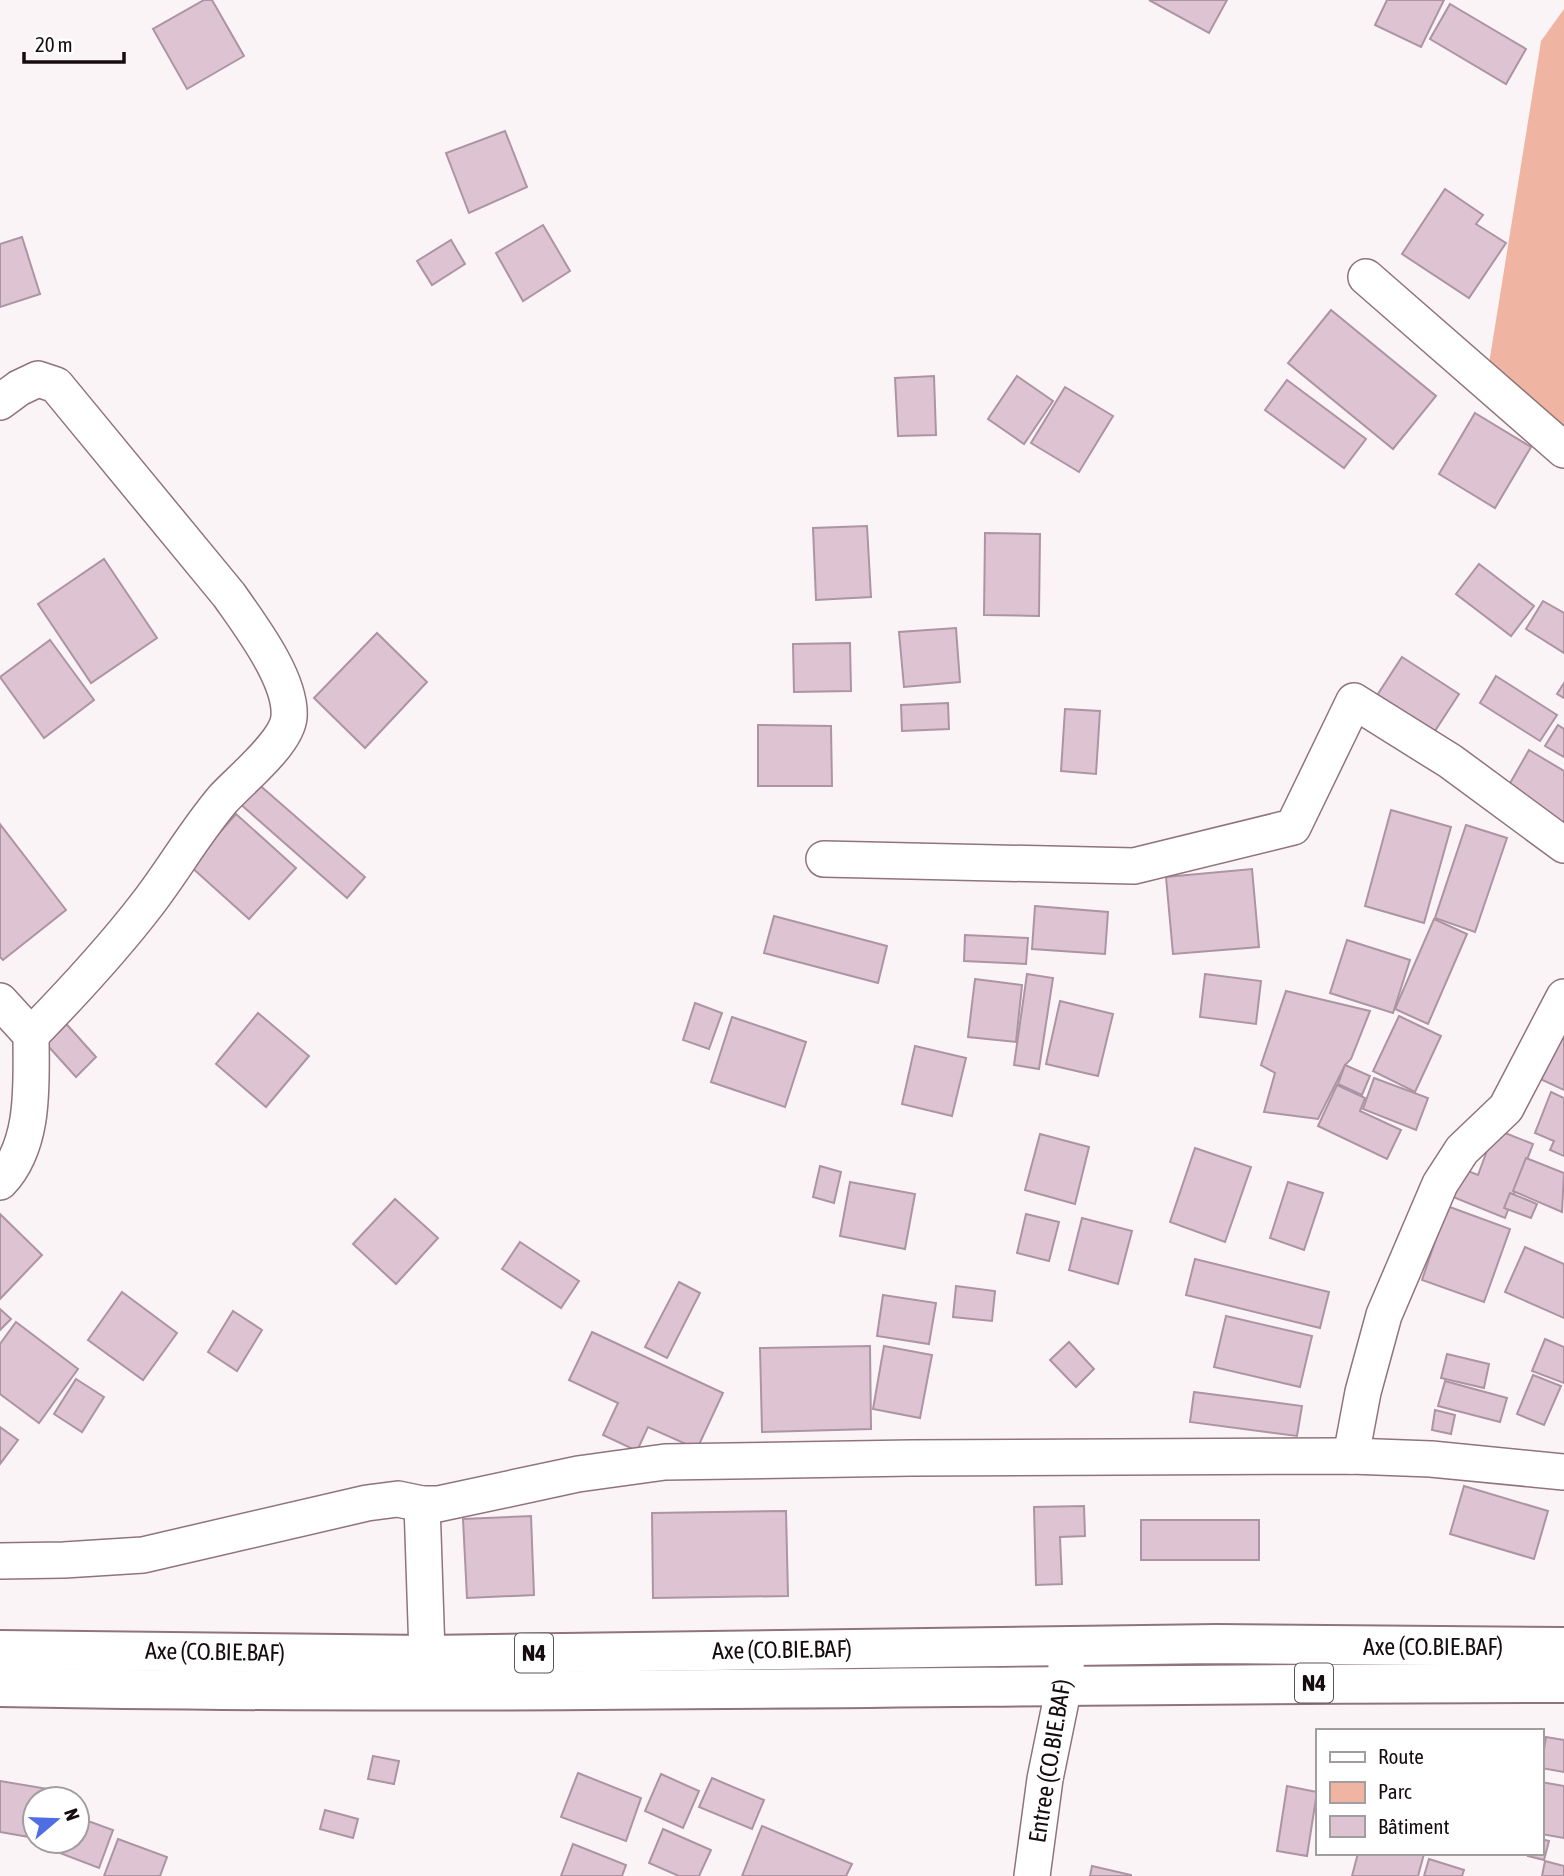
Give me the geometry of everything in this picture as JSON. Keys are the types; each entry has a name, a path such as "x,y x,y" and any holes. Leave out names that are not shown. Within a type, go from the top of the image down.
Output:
{"highway":[{"name":"Axe (CO.BIE.BAF)","path":"0,1650 427,1654 1217,1644 1323,1664 1564,1683"},
{"name":"Axe (CO.BIE.BAF)","path":"0,1687 429,1692 1064,1686 1564,1647"}],"street":[{"path":"1367,277 1564,450"},
{"path":"0,402 19,388 38,379 56,385 229,595 253,629 288,694 289,720 278,741 224,798 149,902 92,973 30,1035"},
{"path":"824,859 1134,866 1293,827 1354,701 1450,761 1564,845"},
{"path":"1351,1456 1363,1392 1384,1315 1440,1184 1462,1150 1506,1108 1564,997"},
{"path":"0,1001 30,1035 31,1098 24,1140 7,1175 0,1182"},
{"path":"0,1561 143,1555 367,1503 398,1499 438,1504 578,1474 665,1462 1351,1456 1430,1459 1564,1472"},
{"path":"422,1504 429,1692"},
{"name":"Entree (CO.BIE.BAF)","path":"1032,1876 1045,1779 1064,1686 1068,1647"}],"green space":[{"path":"1564,9 1564,445 1487,376 1541,41"}],"building":[{"path":"204,0 212,0 244,56 187,89 153,29"},
{"path":"1149,0 1227,0 1209,33"},
{"path":"1387,0 1444,0 1421,47 1375,25"},
{"path":"1450,4 1526,49 1506,84 1430,39"},
{"path":"505,131 527,187 469,213 446,153"},
{"path":"1445,189 1483,215 1476,224 1506,243 1469,298 1402,254"},
{"path":"543,225 570,271 523,301 496,253"},
{"path":"22,237 40,294 0,307 0,244"},
{"path":"451,240 465,264 432,285 417,261"},
{"path":"1331,310 1436,396 1393,449 1288,363"},
{"path":"934,376 936,435 898,436 895,378"},
{"path":"1017,376 1053,401 1024,444 988,419"},
{"path":"1287,380 1366,439 1344,468 1265,410"},
{"path":"1065,387 1113,416 1079,472 1031,443"},
{"path":"1475,413 1531,447 1495,508 1439,474"},
{"path":"867,526 871,597 816,600 813,528"},
{"path":"985,533 1040,534 1039,616 984,615"},
{"path":"104,559 157,638 91,683 38,604"},
{"path":"1479,564 1534,606 1511,636 1456,594"},
{"path":"1543,601 1564,613 1564,653 1526,629"},
{"path":"956,628 960,682 904,687 899,632"},
{"path":"377,633 427,682 365,748 314,698"},
{"path":"50,640 94,700 44,738 0,677"},
{"path":"850,643 851,691 794,692 793,644"},
{"path":"1402,657 1459,694 1431,737 1374,700"},
{"path":"1496,676 1557,715 1540,741 1480,703"},
{"path":"1564,683 1564,698 1557,694"},
{"path":"948,703 949,729 902,731 901,705"},
{"path":"1065,709 1100,711 1096,774 1061,771"},
{"path":"758,725 831,726 832,786 758,786"},
{"path":"1558,725 1564,729 1564,757 1545,746"},
{"path":"1529,750 1564,771 1564,827 1505,792"},
{"path":"256,782 365,877 347,898 238,802"},
{"path":"1391,810 1451,827 1424,923 1365,906"},
{"path":"236,814 296,868 249,919 190,866"},
{"path":"0,824 66,910 3,960 0,957"},
{"path":"1466,825 1507,838 1475,932 1435,918"},
{"path":"1252,869 1259,947 1173,954 1166,877"},
{"path":"1035,906 1108,912 1105,954 1032,949"},
{"path":"774,916 887,946 878,983 764,953"},
{"path":"1434,919 1467,934 1428,1024 1395,1009"},
{"path":"965,935 1028,938 1026,964 964,961"},
{"path":"1347,940 1410,960 1393,1013 1330,993"},
{"path":"1027,974 1053,978 1039,1069 1014,1065"},
{"path":"1205,974 1261,981 1256,1024 1200,1017"},
{"path":"975,979 1022,985 1016,1042 968,1037"},
{"path":"1286,991 1370,1011 1351,1059 1345,1065 1318,1119 1264,1112 1275,1073 1261,1065"},
{"path":"1060,1001 1113,1014 1098,1076 1046,1064"},
{"path":"695,1003 722,1013 709,1049 683,1040"},
{"path":"258,1013 309,1056 266,1107 216,1064"},
{"path":"1399,1016 1441,1036 1415,1092 1373,1071"},
{"path":"60,1017 96,1057 76,1077 39,1036"},
{"path":"732,1017 806,1042 785,1107 711,1082"},
{"path":"1564,1017 1564,1090 1536,1077"},
{"path":"915,1046 966,1058 952,1116 902,1104"},
{"path":"1345,1065 1370,1076 1362,1095 1338,1084"},
{"path":"1374,1078 1428,1098 1416,1130 1363,1109"},
{"path":"1337,1085 1365,1098 1360,1111 1401,1130 1387,1159 1318,1126"},
{"path":"1551,1092 1564,1098 1564,1156 1550,1150 1554,1141 1535,1133"},
{"path":"1495,1129 1533,1144 1505,1218 1453,1197 1463,1169 1478,1175"},
{"path":"1040,1134 1089,1147 1075,1204 1025,1190"},
{"path":"1195,1148 1251,1167 1225,1242 1170,1222"},
{"path":"1526,1158 1564,1173 1562,1212 1513,1191"},
{"path":"820,1166 841,1172 834,1203 813,1197"},
{"path":"850,1182 915,1194 905,1249 840,1236"},
{"path":"1288,1182 1323,1193 1304,1250 1270,1238"},
{"path":"1510,1193 1537,1204 1531,1218 1504,1208"},
{"path":"395,1199 438,1238 396,1284 353,1244"},
{"path":"1447,1206 1510,1229 1484,1302 1422,1280"},
{"path":"0,1214 42,1255 0,1299"},
{"path":"1026,1214 1059,1222 1049,1261 1017,1253"},
{"path":"1082,1218 1132,1231 1118,1284 1069,1270"},
{"path":"520,1242 579,1281 561,1308 502,1269"},
{"path":"1525,1247 1564,1264 1564,1318 1505,1292"},
{"path":"1195,1259 1329,1292 1320,1328 1186,1295"},
{"path":"679,1282 700,1293 667,1358 645,1347"},
{"path":"956,1286 995,1291 992,1321 953,1317"},
{"path":"122,1292 177,1333 143,1380 88,1340"},
{"path":"883,1295 936,1303 929,1344 877,1336"},
{"path":"0,1309 11,1319 0,1330"},
{"path":"233,1311 262,1330 237,1371 208,1352"},
{"path":"1226,1316 1312,1336 1300,1387 1214,1367"},
{"path":"16,1322 78,1369 39,1423 0,1394 0,1344"},
{"path":"592,1332 723,1393 697,1449 648,1427 637,1451 603,1435 618,1403 569,1380"},
{"path":"1545,1339 1564,1347 1564,1383 1532,1371"},
{"path":"1069,1342 1094,1369 1076,1387 1050,1360"},
{"path":"870,1346 871,1429 762,1432 760,1348"},
{"path":"884,1346 932,1355 920,1418 873,1409"},
{"path":"1447,1354 1489,1364 1484,1388 1441,1378"},
{"path":"1533,1375 1561,1386 1544,1425 1517,1414"},
{"path":"76,1379 104,1397 82,1432 54,1414"},
{"path":"1445,1381 1507,1398 1500,1422 1438,1406"},
{"path":"1194,1392 1302,1406 1297,1436 1190,1422"},
{"path":"1435,1410 1455,1415 1451,1434 1432,1430"},
{"path":"0,1427 18,1440 0,1464"},
{"path":"1464,1486 1548,1511 1534,1559 1450,1534"},
{"path":"1084,1506 1085,1536 1060,1537 1062,1584 1036,1585 1034,1507"},
{"path":"786,1511 788,1596 653,1598 652,1513"},
{"path":"531,1516 534,1595 467,1598 463,1519"},
{"path":"1141,1520 1259,1520 1259,1560 1141,1560"},
{"path":"1546,1737 1564,1740 1564,1772 1543,1768"},
{"path":"373,1756 399,1761 394,1784 368,1779"},
{"path":"578,1773 641,1798 626,1841 561,1817"},
{"path":"661,1774 699,1791 683,1828 645,1811"},
{"path":"712,1778 764,1800 752,1829 699,1807"},
{"path":"0,1781 24,1785 21,1785 21,1836 0,1832"},
{"path":"1543,1782 1564,1786 1564,1838 1543,1834"},
{"path":"1287,1786 1316,1792 1307,1856 1277,1851"},
{"path":"325,1810 358,1819 353,1838 320,1829"},
{"path":"91,1822 113,1830 99,1868 65,1855 91,1855"},
{"path":"762,1826 852,1864 846,1876 742,1876"},
{"path":"663,1829 711,1850 699,1876 679,1876 649,1863"},
{"path":"118,1839 167,1857 160,1876 104,1876"},
{"path":"1543,1840 1549,1841 1544,1860 1528,1856 1543,1855"},
{"path":"573,1844 626,1865 622,1876 561,1876"},
{"path":"1357,1855 1424,1855 1418,1876 1352,1876"},
{"path":"1429,1859 1464,1870 1462,1876 1424,1876"},
{"path":"1545,1861 1564,1866 1564,1876 1542,1876"},
{"path":"1092,1866 1131,1875 1131,1876 1090,1876"}]}
